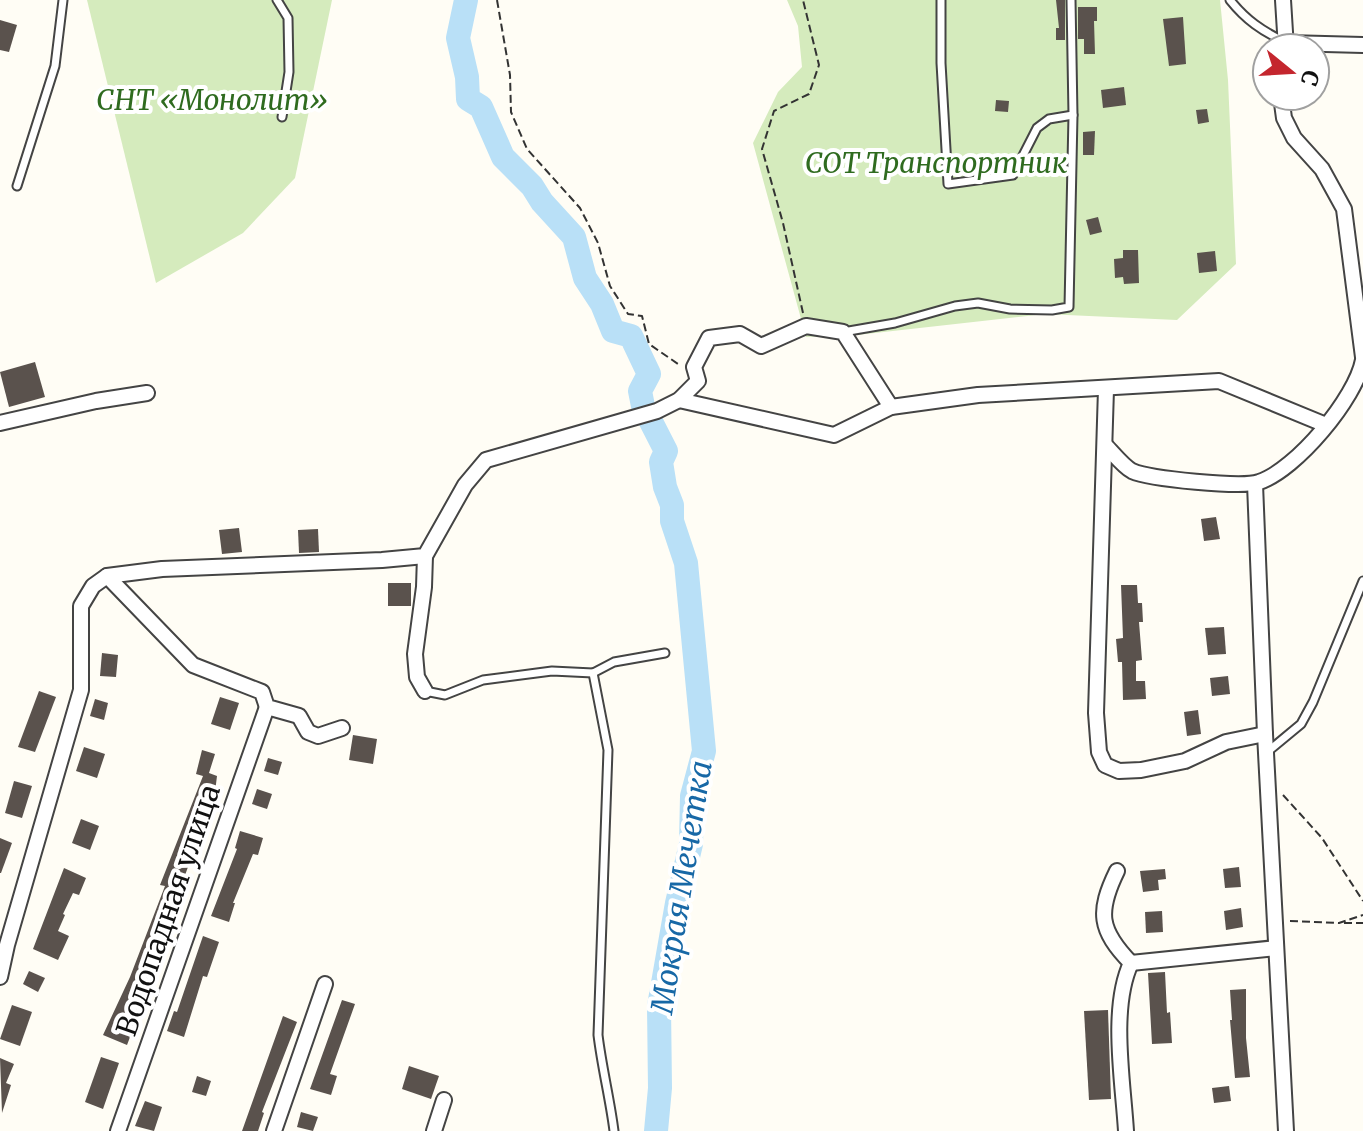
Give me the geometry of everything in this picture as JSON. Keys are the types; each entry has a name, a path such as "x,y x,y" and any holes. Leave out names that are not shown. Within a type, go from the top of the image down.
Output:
{"street":[{"path":"1283,0 1285,32"},
{"path":"1331,45 1363,45"},
{"path":"1106,446 1131,470 1164,478 1255,484 1273,477 1319,435 1358,379 1363,358 1344,209 1322,169 1294,138 1283,112"},
{"path":"425,691 417,677 415,654 425,556 465,485 486,460 640,417 679,400 698,381 694,367 709,338 740,334 761,346 806,326 843,332 891,407"},
{"path":"679,400 834,435 891,407 978,395 1219,381 1326,425"},
{"path":"1106,389 1096,713 1099,752 1105,765 1119,771 1141,770 1185,761 1226,742 1265,734"},
{"path":"0,423 147,393"},
{"path":"1255,484 1286,1131"},
{"path":"0,977 81,690 81,606 93,586 107,576 162,569 425,556"},
{"path":"107,576 193,665 262,692 267,707 299,716 308,732 318,736 342,728"},
{"name":"Водопадная улица","path":"118,1131 267,707"},
{"path":"1117,871 1107,892 1104,918 1110,941 1131,963"},
{"path":"1131,963 1276,948"},
{"path":"1126,1131 1119,1005 1122,982 1131,963"},
{"path":"274,1131 325,984"},
{"path":"434,1131 444,1100"}],"lane":[{"path":"17,186 55,66 63,0"},
{"path":"277,0 288,18 289,72 282,117"},
{"path":"941,0 948,184 1013,175 1037,128 1049,119 1073,115"},
{"path":"843,332 978,303 1010,309 1052,310 1069,307 1073,115 1071,0"},
{"path":"1230,0 1247,20 1264,32"},
{"path":"1266,753 1301,724 1363,581"},
{"path":"425,691 445,695 483,680 552,671 593,673 614,662 665,653"},
{"path":"593,673 608,750 598,1035 614,1131"}],"path":[{"path":"497,0 510,75 511,112 527,149 580,208 598,243 610,286 628,314 642,316 649,344 688,371 694,367"},
{"path":"803,0 819,65 809,94 774,111 762,149 783,223 806,326"},
{"path":"1268,779 1322,838 1363,901"},
{"path":"1339,923 1363,915"},
{"path":"1274,920 1363,923"}],"green space":[{"name":"СНТ «Монолит»","path":"87,0 332,0 295,178 243,233 156,283"},
{"name":"СОТ Транспортник","path":"787,0 1220,0 1228,80 1236,264 1177,320 1045,314 857,335 806,337 753,143 778,92 802,67 798,26"}],"building":[{"path":"1056,0 1065,0 1065,40 1056,40 1056,28 1059,28"},
{"path":"1078,7 1097,7 1097,21 1094,21 1095,54 1084,54 1084,39 1078,39"},
{"path":"1183,17 1186,64 1169,66 1163,19"},
{"path":"0,20 17,25 9,52 0,50"},
{"path":"1124,87 1126,105 1103,108 1101,90"},
{"path":"996,100 1009,101 1008,112 995,111"},
{"path":"1207,109 1209,122 1198,124 1196,110"},
{"path":"1095,131 1094,155 1083,155 1083,132"},
{"path":"974,162 975,172 960,173 959,163"},
{"path":"1098,217 1102,232 1090,235 1086,220"},
{"path":"1123,250 1138,250 1139,283 1124,284 1123,277 1115,278 1114,259 1123,258"},
{"path":"1215,251 1217,271 1199,273 1197,253"},
{"path":"35,362 45,397 9,407 0,372"},
{"path":"1216,517 1220,539 1204,541 1201,519"},
{"path":"239,528 242,552 222,554 219,530"},
{"path":"318,529 319,552 299,553 298,530"},
{"path":"388,583 411,583 411,606 388,606"},
{"path":"1121,585 1137,585 1138,603 1142,603 1143,622 1139,622 1142,660 1136,661 1136,681 1145,681 1146,699 1123,700 1122,662 1118,662 1116,639 1123,638"},
{"path":"1224,627 1226,654 1208,655 1205,628"},
{"path":"102,653 118,655 116,677 100,676"},
{"path":"1228,676 1230,694 1212,696 1210,678"},
{"path":"39,691 56,697 35,752 18,747"},
{"path":"220,697 239,703 230,730 211,724"},
{"path":"95,699 108,703 104,720 90,716"},
{"path":"1198,710 1201,734 1187,736 1184,712"},
{"path":"353,735 377,739 373,764 349,760"},
{"path":"84,747 105,754 97,778 76,771"},
{"path":"202,750 215,754 209,773 217,776 215,792 175,903 178,904 134,1017 137,1019 127,1045 103,1035 130,977 165,886 160,885 203,776 196,774"},
{"path":"268,758 282,762 278,775 264,771"},
{"path":"14,781 32,786 22,818 5,813"},
{"path":"257,789 272,794 267,809 252,804"},
{"path":"81,819 99,826 90,850 72,843"},
{"path":"240,831 263,838 258,855 253,854 233,903 229,922 211,916 237,849"},
{"path":"0,838 12,843 1,873 0,873"},
{"path":"1239,867 1241,887 1225,888 1223,869"},
{"path":"64,868 86,878 79,895 73,893 63,914 58,931 69,936 58,960 33,949"},
{"path":"1165,869 1166,879 1158,880 1159,890 1143,892 1140,871"},
{"path":"1241,908 1243,927 1226,930 1224,911"},
{"path":"1162,911 1163,932 1146,933 1145,912"},
{"path":"203,936 219,942 207,977 203,976 184,1037 167,1031 174,1011 177,1012"},
{"path":"29,971 45,978 38,992 23,984"},
{"path":"1165,972 1172,1043 1152,1044 1148,973"},
{"path":"1246,989 1250,1077 1235,1078 1230,990"},
{"path":"342,1000 355,1004 330,1074 337,1076 331,1095 310,1089"},
{"path":"12,1005 32,1012 20,1046 0,1039"},
{"path":"1108,1010 1111,1099 1089,1100 1084,1011"},
{"path":"283,1016 297,1022 262,1112 258,1131 242,1131"},
{"path":"101,1057 119,1063 103,1109 85,1102"},
{"path":"0,1058 14,1064 6,1083 11,1085 2,1113"},
{"path":"409,1066 439,1076 431,1099 402,1089"},
{"path":"197,1076 211,1081 206,1096 192,1092"},
{"path":"1229,1086 1231,1101 1214,1103 1212,1088"},
{"path":"145,1101 162,1107 154,1131 135,1126"},
{"path":"301,1112 318,1117 313,1131 297,1127"}],"waterway":[{"name":"Мокрая Мечетка","path":"466,0 458,38 467,77 468,99 481,107 503,157 532,186 542,202 574,237 585,278 602,304 613,331 631,336 649,374 640,391 643,406 666,451 661,462 665,487 686,563 704,751 692,796 691,844 659,1006 660,1088 656,1131"}]}
